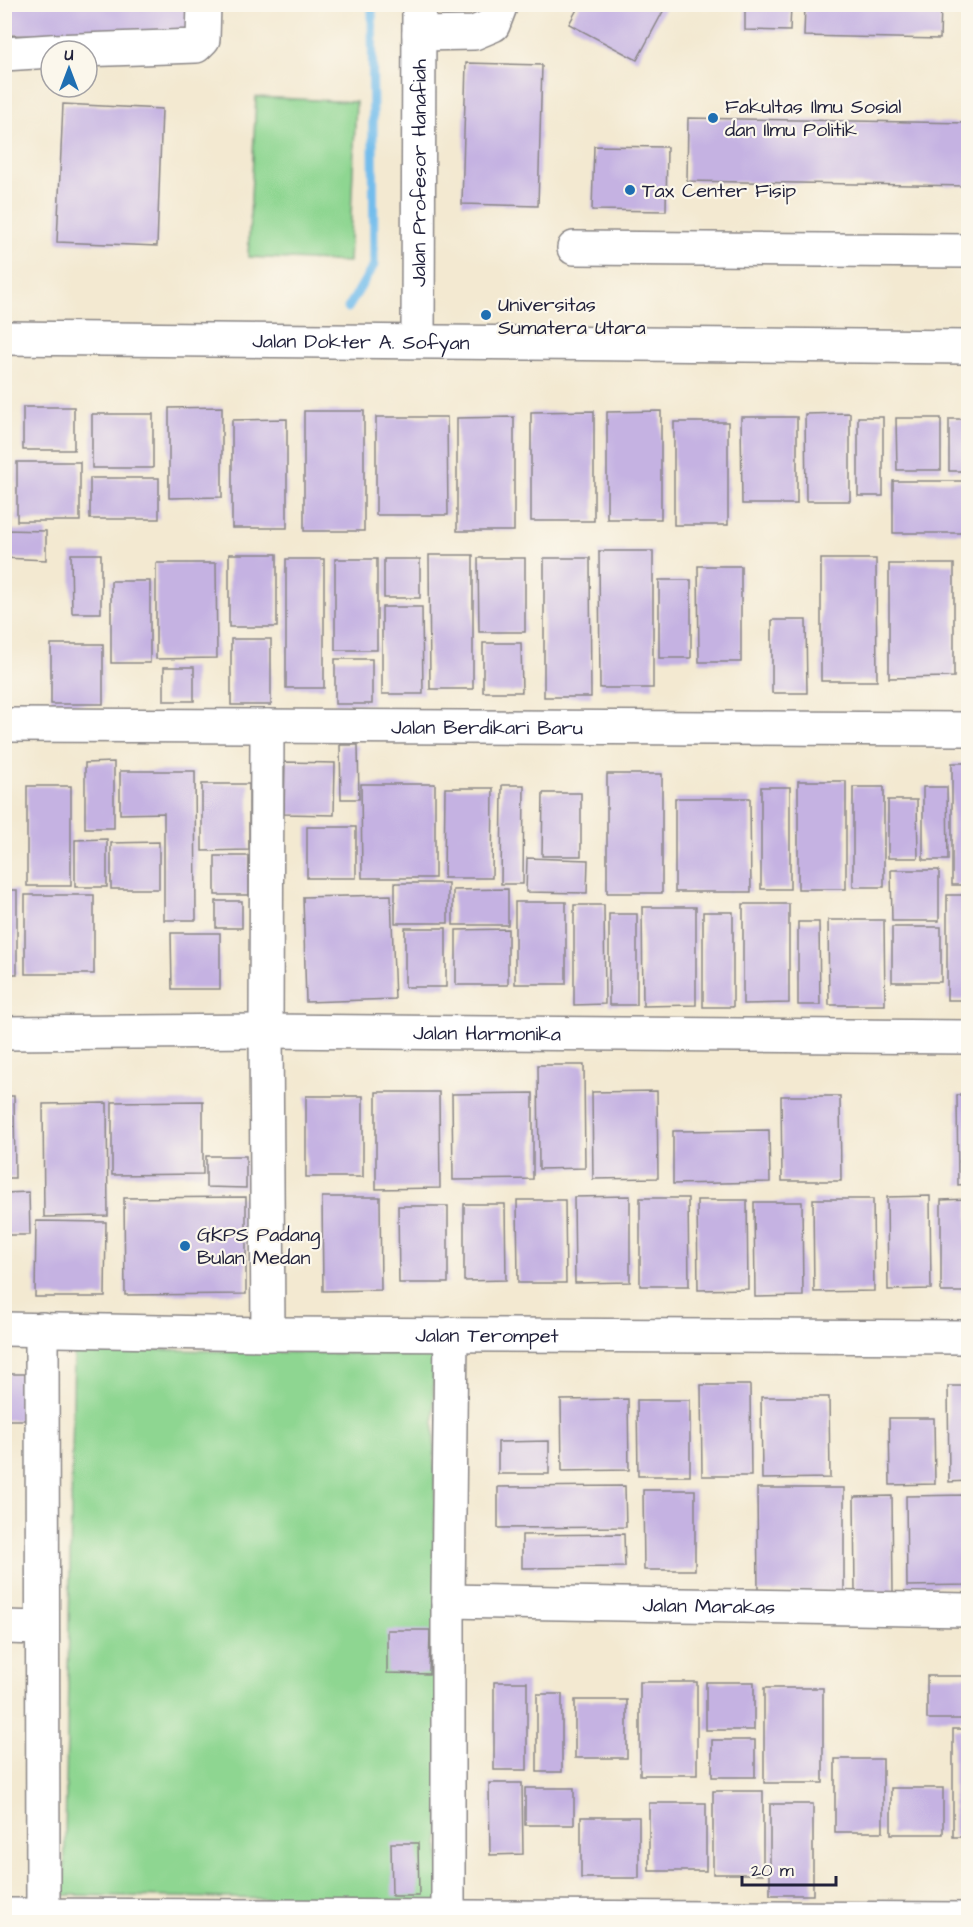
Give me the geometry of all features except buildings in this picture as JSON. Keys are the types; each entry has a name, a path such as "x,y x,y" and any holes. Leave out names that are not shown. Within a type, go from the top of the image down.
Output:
{"street":[{"path":"99,49 196,46 203,39 204,4"},
{"path":"419,19 474,33 493,25 501,4"},
{"name":"Jalan Profesor Hanafiah","path":"418,341 419,19"},
{"path":"4,54 39,52"},
{"path":"574,248 969,251"},
{"name":"Jalan Dokter A. Sofyan","path":"4,338 969,347"},
{"name":"Jalan Berdikari Baru","path":"4,725 969,729"},
{"path":"267,726 268,1334"},
{"name":"Jalan Harmonika","path":"4,1033 266,1031 969,1037"},
{"name":"Jalan Terompet","path":"4,1329 268,1334 969,1337"},
{"path":"42,1329 43,1915"},
{"path":"448,1920 451,1334"},
{"name":"Jalan Marakas","path":"448,1601 969,1610"},
{"path":"4,1627 42,1628"},
{"path":"4,1915 448,1920 969,1919"}],"green space":[{"path":"256,97 356,102 349,262 248,257"},
{"path":"74,1348 433,1355 440,1902 64,1895"}],"waterway":[{"path":"348,308 374,265 372,4"}],"place":[{"name":"Fakultas Ilmu Sosial dan Ilmu Politik","path":"713,118"},
{"name":"Tax Center Fisip","path":"630,190"},
{"name":"Universitas Sumatera Utara","path":"486,315"},
{"name":"GKPS Padang Bulan Medan","path":"185,1246"}]}
